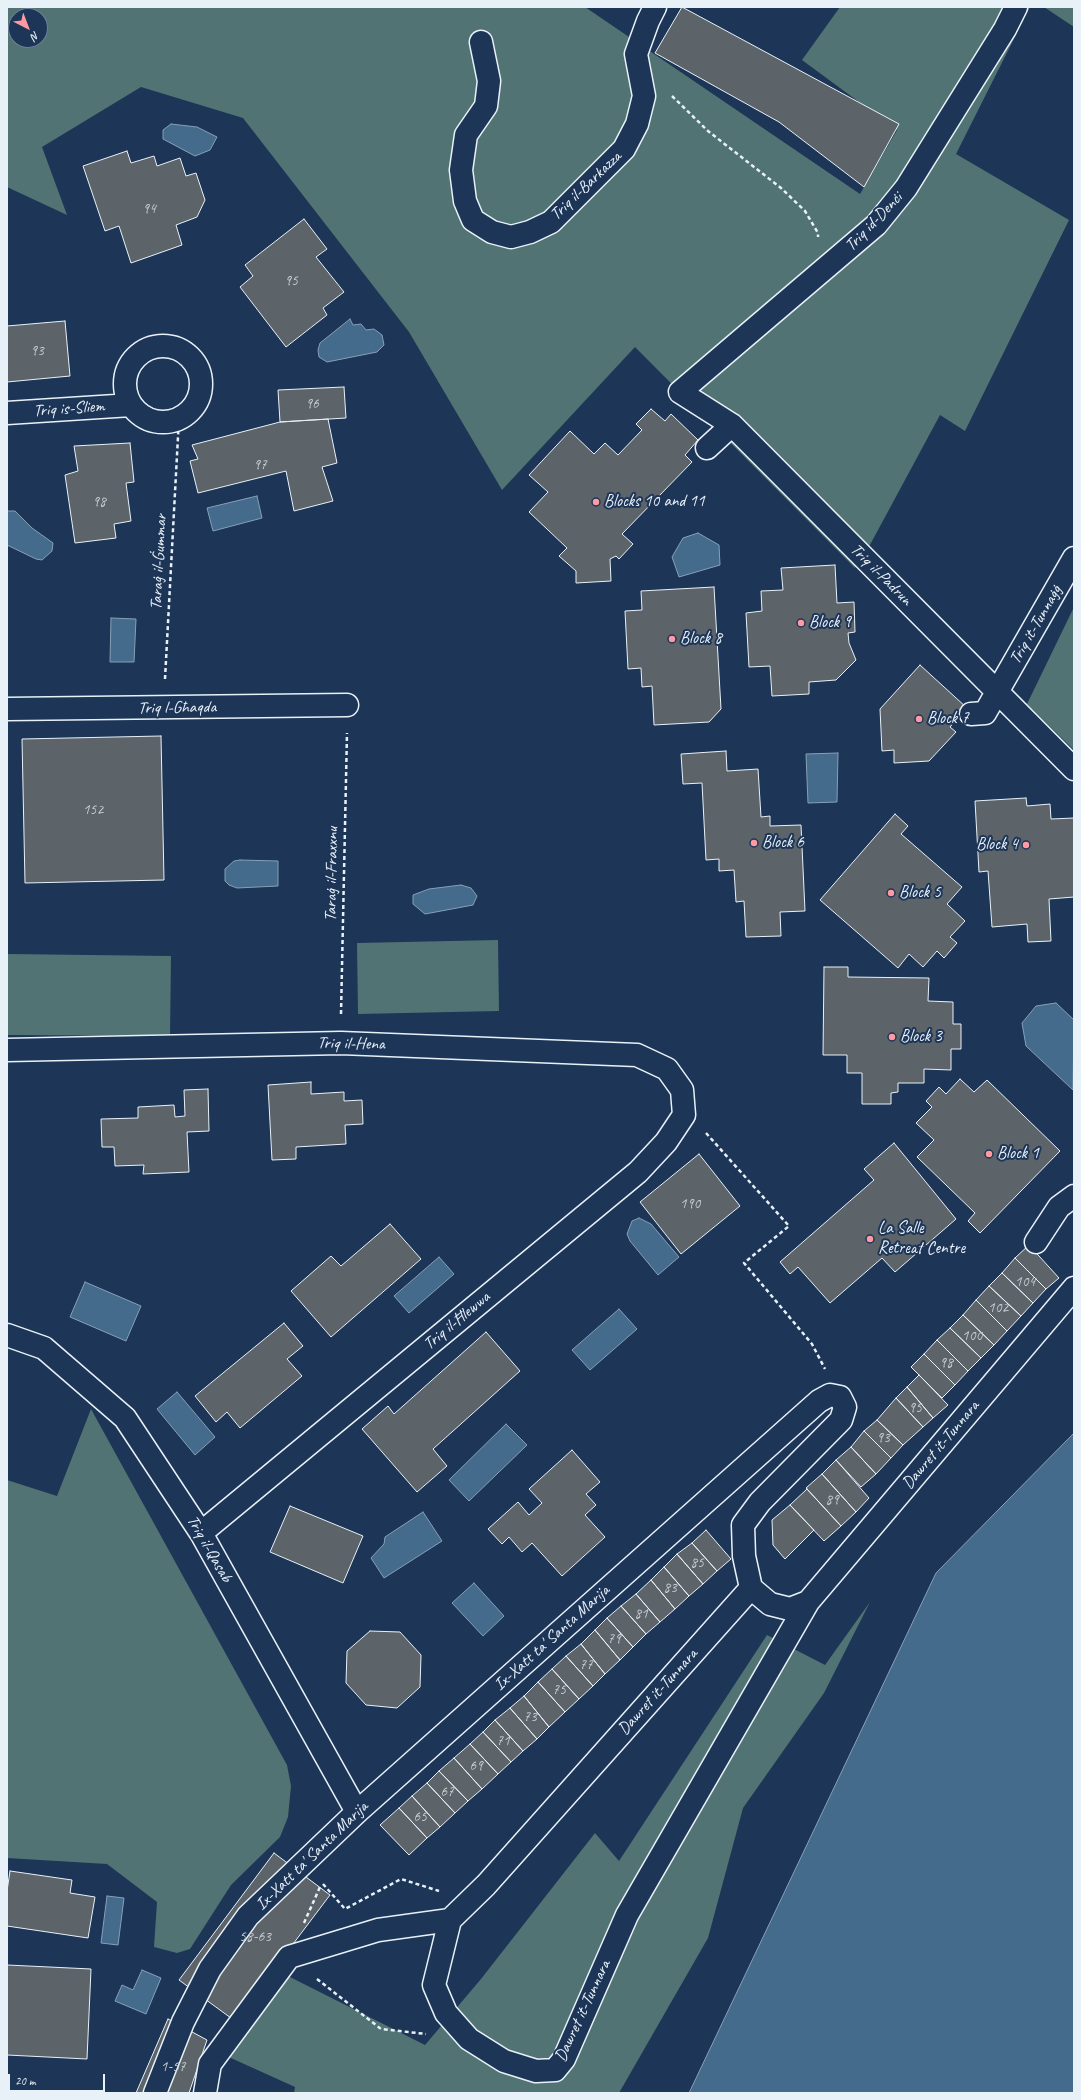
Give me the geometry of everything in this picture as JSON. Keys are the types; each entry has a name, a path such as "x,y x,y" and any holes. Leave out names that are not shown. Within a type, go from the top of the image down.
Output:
{"street":[{"name":"Triq il-Barkazza","path":"481,42 489,81 486,106 466,135 461,170 465,201 473,220 492,232 510,237 530,232 551,222 624,150 637,124 644,96 636,54 648,21 655,7"},
{"name":"Triq id-Denċi","path":"680,392 876,225 906,188 1005,29 1016,7"},
{"path":"160,346 174,347 186,353 195,363 200,373 201,386 198,400 190,411 179,418 167,422 152,421 140,415 131,405 126,393 125,380 129,367 137,357 148,349 160,346"},
{"name":"Triq il-Padrun","path":"680,392 732,425 1074,769"},
{"name":"Triq is-Sliem","path":"7,413 131,405"},
{"path":"707,448 732,425"},
{"name":"Triq it-Tunnaġġ","path":"972,714 985,713 1074,558"},
{"name":"Triq l-Għaqda","path":"7,709 347,705"},
{"name":"Triq il-Hena","path":"7,1050 341,1043 637,1055 667,1069 682,1090 684,1115"},
{"name":"Triq il-Ħlewwa","path":"201,1533 638,1172 666,1142 684,1115"},
{"path":"1036,1242 1059,1207 1074,1196"},
{"name":"Dawret it-Tunnara","path":"808,1602 790,1609 770,1604 751,1588 486,1886 450,1920 434,1985 446,2014 469,2039 504,2061 536,2071 555,2070 564,2059 627,1915 808,1602 1074,1288"},
{"name":"Triq il-Qasab","path":"7,1335 44,1348 125,1418 201,1533 357,1812"},
{"name":"Ix-Xatt ta' Santa Marija","path":"155,2093 183,2022 210,1969 248,1916 357,1812 819,1401 830,1394 840,1397 846,1407 841,1420 760,1502 743,1525 744,1556 751,1588"},
{"path":"205,2093 210,2064 289,1957 378,1930 450,1920"}],"path":[{"path":"670,94 708,131 780,188 805,211 818,233 822,271"},
{"name":"Taraġ il-Ġummar","path":"164,708 179,418"},
{"name":"Taraġ il-Fraxxnu","path":"341,1043 347,705"},
{"path":"684,1115 706,1133 789,1226 744,1263 812,1344"},
{"path":"440,1891 401,1879 346,1909 322,1884 289,1957 381,2029 469,2039"}],"green space":[{"path":"7,7 585,7 860,194 897,130 802,60 840,7 1030,7 956,154 1069,220 965,431 940,415 871,543 855,568 635,347 502,490 409,332 243,118 141,87 42,147 67,215 7,187"},
{"path":"1044,7 1074,7 1074,27"},
{"path":"1074,607 1074,750 1027,704"},
{"path":"498,940 499,1011 358,1014 357,943"},
{"path":"8,954 171,956 170,1036 7,1035"},
{"path":"91,1409 287,1765 291,1786 288,1817 280,1837 231,1885 190,1949 177,1953 154,1947 157,1902 107,1864 7,1858 7,1480 57,1496"},
{"path":"870,1602 824,1693 743,1808 708,1938 619,2093 294,2093 295,2087 222,2054 280,1972 425,2045 481,1979 595,1833 619,1861 767,1635 825,1665"}],"water":[{"path":"171,124 197,127 217,137 210,150 195,156 163,139 163,130"},
{"path":"350,319 353,325 361,324 366,330 374,329 382,335 384,345 377,352 327,362 319,357 318,350 320,343"},
{"path":"257,496 262,518 213,531 207,508"},
{"path":"7,511 15,511 32,528 53,543 52,551 42,560 36,559 7,545"},
{"path":"698,533 719,545 720,565 679,577 672,557 683,538"},
{"path":"111,618 136,619 134,662 110,662"},
{"path":"838,753 837,802 808,803 806,754"},
{"path":"234,861 278,861 278,886 237,888 229,885 225,881 225,869"},
{"path":"461,885 471,888 477,896 473,905 425,914 413,904 413,895 429,889"},
{"path":"1056,1003 1074,1020 1073,1090 1026,1046 1022,1023 1036,1006"},
{"path":"639,1218 651,1224 679,1257 658,1275 630,1241 627,1234 632,1221"},
{"path":"439,1257 454,1274 409,1313 394,1296"},
{"path":"85,1282 141,1306 126,1341 70,1317"},
{"path":"619,1309 637,1329 590,1370 572,1350"},
{"path":"177,1392 215,1437 195,1455 157,1409"},
{"path":"506,1424 527,1445 469,1501 449,1480"},
{"path":"1074,1433 1074,2093 689,2093 936,1573"},
{"path":"423,1512 442,1541 384,1578 371,1558 384,1544 385,1537"},
{"path":"474,1583 504,1616 483,1636 452,1603"},
{"path":"107,1896 124,1898 118,1945 101,1943"},
{"path":"142,1970 161,1978 146,2014 115,2001 122,1985 133,1990"}],"building":[{"path":"682,7 899,124 864,187 779,122 655,53"},
{"path":"127,151 131,163 154,156 157,166 180,158 186,176 196,173 205,200 197,217 176,225 182,245 131,263 119,226 105,231 83,166"},
{"path":"304,219 327,249 316,257 344,292 323,308 327,315 286,347 240,287 253,276 245,265"},
{"path":"65,321 70,376 7,382 7,326"},
{"path":"344,387 346,418 280,422 278,390"},
{"name":"Blocks 10 and 11","path":"651,409 665,421 671,414 698,440 685,455 692,462 622,534 633,544 619,559 616,556 610,559 611,581 576,583 576,571 559,556 567,548 529,512 548,492 529,475 570,431 594,454 605,443 618,455 642,430 636,424"},
{"path":"328,419 337,463 322,467 333,501 294,511 286,471 198,493 190,461 198,459 192,445 280,422"},
{"path":"130,443 134,482 126,483 131,521 114,524 116,538 75,543 65,475 78,471 74,446"},
{"name":"Block 9","path":"835,565 837,603 854,602 855,632 848,633 849,643 856,660 836,680 809,682 809,694 772,696 770,666 749,667 746,613 762,611 761,591 783,590 781,568"},
{"name":"Block 8","path":"714,587 721,709 709,722 654,725 652,686 642,687 641,668 628,669 625,611 642,610 641,591"},
{"name":"Block 7","path":"920,665 967,708 950,727 956,732 929,761 894,763 894,750 882,751 880,709"},
{"path":"161,736 164,880 25,883 22,739"},
{"name":"Block 6","path":"726,751 727,771 758,769 761,817 770,816 770,826 801,825 805,911 780,912 781,936 746,937 744,901 736,902 734,870 719,871 719,859 706,860 702,783 683,784 681,754"},
{"name":"Block 4","path":"1026,798 1027,806 1050,804 1051,819 1074,818 1074,897 1049,899 1051,941 1028,942 1027,924 992,927 988,871 979,872 975,801"},
{"name":"Block 5","path":"895,814 908,826 901,834 962,887 947,904 965,921 950,937 957,943 944,958 937,951 923,967 909,954 898,968 820,900"},
{"name":"Block 3","path":"824,967 848,967 848,977 929,978 928,1001 953,1002 953,1024 961,1024 961,1049 951,1049 951,1070 924,1069 924,1083 898,1083 898,1092 891,1093 891,1104 862,1104 862,1073 847,1073 847,1055 823,1055"},
{"name":"Block 1","path":"960,1079 974,1092 987,1080 1060,1151 980,1233 968,1221 975,1213 917,1157 934,1140 916,1123 932,1107 926,1101 939,1087 946,1094"},
{"path":"311,1082 311,1094 344,1092 344,1101 362,1100 363,1124 345,1125 346,1144 296,1147 296,1159 272,1160 268,1085"},
{"path":"208,1089 209,1131 187,1132 189,1172 143,1174 144,1165 115,1166 114,1147 102,1147 101,1119 138,1118 138,1107 174,1105 175,1117 185,1116 184,1090"},
{"name":"La Salle Retreat Centre","path":"894,1143 956,1219 895,1272 882,1258 830,1303 798,1267 790,1274 780,1262 874,1180 864,1169"},
{"path":"699,1154 740,1206 681,1254 640,1202"},
{"path":"390,1224 421,1259 331,1337 291,1291 331,1256 341,1266"},
{"path":"1029,1245 1059,1278 1046,1289 1015,1258"},
{"path":"1015,1258 1046,1289 1033,1303 1002,1273"},
{"path":"1002,1273 1033,1303 1021,1316 989,1286"},
{"path":"989,1286 1021,1316 1007,1331 976,1300"},
{"path":"976,1300 1007,1331 994,1345 963,1315"},
{"path":"963,1315 994,1345 981,1358 950,1328"},
{"path":"284,1323 303,1346 287,1359 302,1376 240,1428 227,1412 216,1422 195,1396"},
{"path":"950,1328 981,1358 968,1371 937,1340"},
{"path":"486,1332 520,1371 433,1449 447,1466 417,1492 362,1429 388,1406 394,1414"},
{"path":"937,1340 968,1371 955,1385 924,1354"},
{"path":"924,1354 955,1385 942,1398 911,1367"},
{"path":"919,1375 948,1405 933,1418 907,1387"},
{"path":"907,1387 933,1418 923,1427 896,1398"},
{"path":"896,1398 923,1427 903,1445 877,1420"},
{"path":"877,1420 903,1445 891,1458 864,1431"},
{"path":"864,1431 891,1458 876,1474 851,1447"},
{"path":"851,1447 876,1474 861,1487 836,1460"},
{"path":"572,1450 600,1482 586,1494 596,1505 585,1515 605,1537 562,1576 532,1543 522,1552 509,1537 502,1544 488,1529 518,1502 529,1515 542,1503 529,1489"},
{"path":"836,1460 869,1498 856,1512 822,1474"},
{"path":"822,1474 856,1512 841,1526 806,1488"},
{"path":"807,1489 841,1526 824,1541 790,1505"},
{"path":"790,1505 814,1530 785,1559 773,1545 772,1520"},
{"path":"290,1506 363,1536 343,1583 270,1552"},
{"path":"706,1530 731,1559 717,1571 692,1543"},
{"path":"692,1543 717,1571 703,1584 677,1554"},
{"path":"677,1554 703,1584 689,1596 664,1567"},
{"path":"664,1567 689,1596 675,1609 651,1580"},
{"path":"651,1580 675,1609 660,1622 636,1594"},
{"path":"636,1594 660,1622 646,1634 621,1606"},
{"path":"621,1606 646,1634 633,1647 607,1618"},
{"path":"607,1618 633,1647 620,1660 595,1630"},
{"path":"595,1630 620,1660 605,1674 581,1644"},
{"path":"370,1631 400,1632 421,1655 420,1687 397,1708 366,1705 346,1683 347,1651"},
{"path":"581,1644 605,1674 593,1686 566,1656"},
{"path":"566,1656 593,1686 579,1699 552,1669"},
{"path":"552,1669 579,1699 565,1712 538,1682"},
{"path":"538,1682 565,1712 549,1727 524,1696"},
{"path":"524,1696 549,1727 537,1739 510,1708"},
{"path":"510,1708 537,1739 523,1751 495,1720"},
{"path":"495,1720 523,1751 511,1762 483,1732"},
{"path":"483,1732 511,1762 498,1774 470,1744"},
{"path":"470,1744 498,1774 482,1789 454,1758"},
{"path":"454,1758 482,1789 468,1801 439,1771"},
{"path":"439,1771 468,1801 455,1813 427,1783"},
{"path":"427,1783 455,1813 440,1827 412,1796"},
{"path":"412,1796 440,1827 427,1838 399,1808"},
{"path":"399,1808 427,1838 409,1855 380,1825"},
{"path":"274,1853 330,1895 235,2021 179,1980"},
{"path":"10,1871 72,1880 70,1893 95,1897 88,1938 7,1926 7,1891"},
{"path":"7,1965 91,1969 87,2059 7,2055"},
{"path":"168,2019 207,2040 189,2093 136,2093"}],"place":[{"name":"Blocks 10 and 11","path":"596,502"},
{"name":"Block 9","path":"801,623"},
{"name":"Block 8","path":"672,639"},
{"name":"Block 7","path":"919,719"},
{"name":"Block 6","path":"754,843"},
{"name":"Block 4","path":"1026,845"},
{"name":"Block 5","path":"891,893"},
{"name":"Block 3","path":"892,1037"},
{"name":"Block 1","path":"989,1154"},
{"name":"La Salle Retreat Centre","path":"870,1239"}]}
